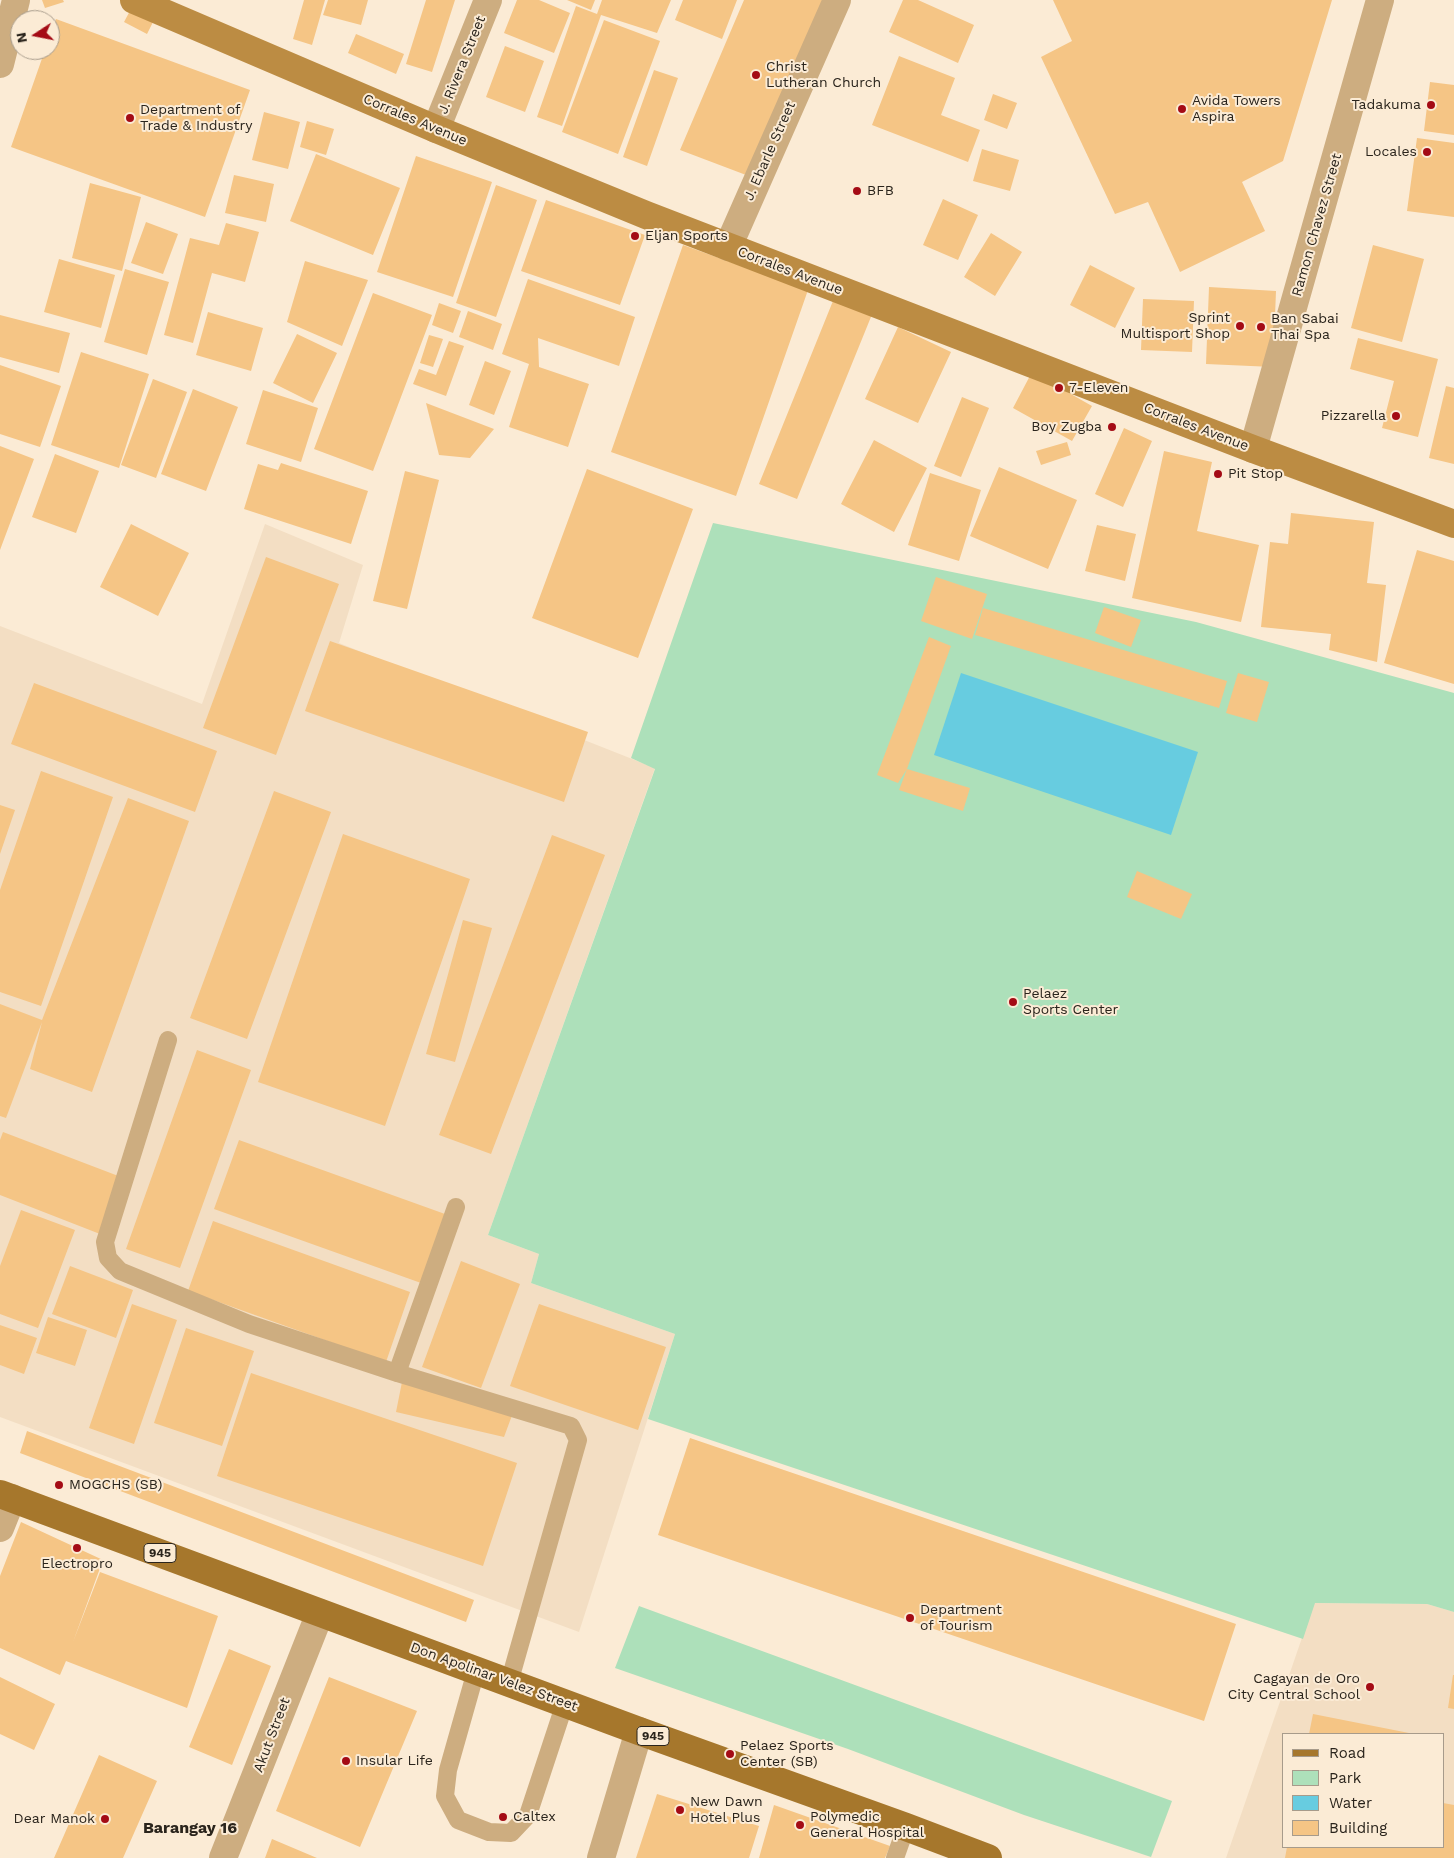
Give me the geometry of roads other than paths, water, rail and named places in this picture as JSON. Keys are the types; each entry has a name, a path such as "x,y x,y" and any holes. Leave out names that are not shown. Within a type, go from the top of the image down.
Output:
{"main road":[{"name":"Corrales Avenue","path":"134,0 436,129 728,247 1253,449 1454,524"},
{"name":"Don Apolinar Velez Street","path":"6,1496 476,1671 988,1858"}],"street":[{"path":"0,64 16,0"},
{"name":"J. Rivera Street","path":"436,129 488,0"},
{"name":"J. Ebarle Street","path":"728,247 837,0"},
{"name":"Ramon Chavez Street","path":"1253,449 1380,0"},
{"path":"0,1528 6,1496"},
{"name":"Akut Street","path":"223,1858 320,1613"},
{"path":"601,1858 639,1731"}],"lane":[{"path":"168,1040 105,1242 108,1258 120,1271 249,1324 397,1373 572,1426 578,1440 510,1683"},
{"path":"397,1373 456,1207"},
{"path":"476,1671 448,1770 444,1796 458,1820 490,1832 511,1833 528,1815 565,1703"},
{"path":"895,1858 906,1827"}],"water":[{"path":"961,673 1198,752 1171,835 934,755"}],"place":[{"name":"Christ Lutheran Church","path":"756,75"},
{"name":"Tadakuma","path":"1431,105"},
{"name":"Avida Towers Aspira","path":"1182,109"},
{"name":"Department of Trade & Industry","path":"130,118"},
{"name":"Locales","path":"1427,152"},
{"name":"BFB","path":"857,191"},
{"name":"Eljan Sports","path":"635,236"},
{"name":"Sprint Multisport Shop","path":"1240,326"},
{"name":"Ban Sabai Thai Spa","path":"1261,327"},
{"name":"7-Eleven","path":"1059,388"},
{"name":"Pizzarella","path":"1396,416"},
{"name":"Boy Zugba","path":"1112,427"},
{"name":"Pit Stop","path":"1218,474"},
{"name":"Pelaez Sports Center","path":"1013,1002"},
{"name":"MOGCHS (SB)","path":"59,1485"},
{"name":"Electropro","path":"77,1548"},
{"name":"Department of Tourism","path":"910,1618"},
{"name":"Cagayan de Oro City Central School","path":"1370,1687"},
{"name":"Pelaez Sports Center (SB)","path":"730,1754"},
{"name":"Insular Life","path":"346,1761"},
{"name":"New Dawn Hotel Plus","path":"680,1810"},
{"name":"Caltex","path":"503,1817"},
{"name":"Dear Manok","path":"105,1819"},
{"name":"Polymedic General Hospital","path":"800,1825"}],"district":[{"name":"Barangay 16","path":"190,1828"}]}
